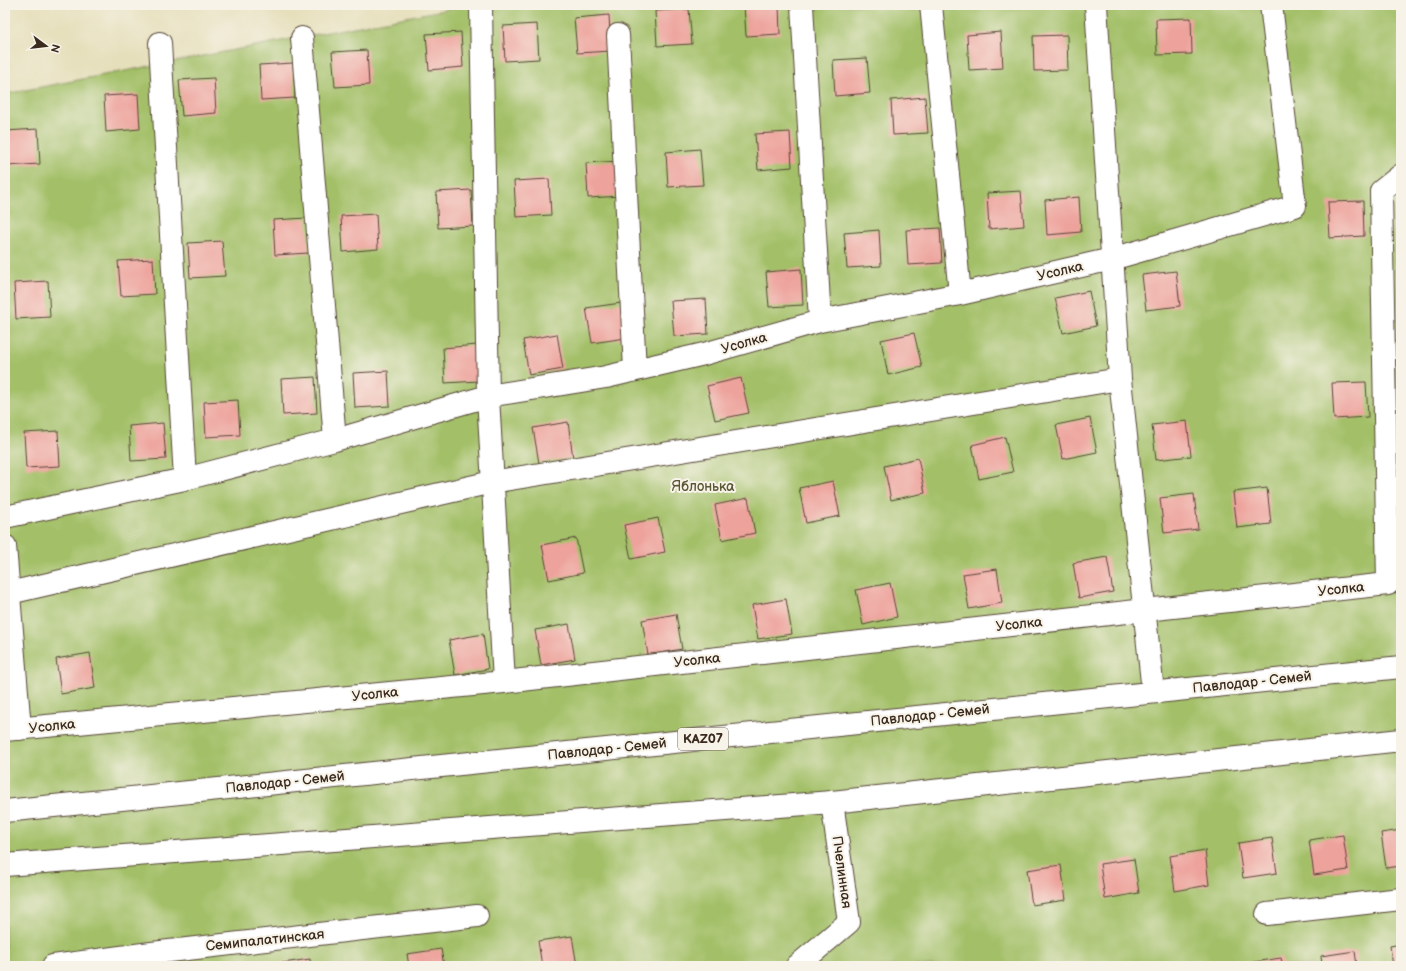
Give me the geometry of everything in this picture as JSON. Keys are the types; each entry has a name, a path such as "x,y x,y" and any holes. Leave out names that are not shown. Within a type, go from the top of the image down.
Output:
{"main road":[{"path":"802,5 820,321"},
{"path":"931,5 960,294"},
{"path":"1096,5 1120,379 1145,610 1152,692"},
{"name":"Усолка","path":"5,517 185,479 335,440 488,396 606,377 704,354 820,321 960,294 1112,259 1296,206 1271,5"},
{"path":"481,7 488,396 504,682"},
{"path":"618,35 634,370"},
{"path":"302,38 335,440"},
{"path":"160,43 185,479"},
{"name":"Усолка","path":"12,730 504,682 1388,584 1381,191 1401,175"},
{"path":"9,593 492,482 1120,379"},
{"path":"5,546 9,593 12,730"},
{"name":"Павлодар - Семей","path":"5,811 1401,667"},
{"path":"5,865 832,802 1401,740"},
{"name":"Пчелинная","path":"797,966 849,922 832,802"},
{"path":"1267,914 1401,899"},
{"name":"Семипалатинская","path":"53,966 143,954 477,916"}],"green space":[{"name":"Яблонька","path":"469,5 1401,5 1401,966 5,966 5,94"}],"building":[{"path":"744,5 779,5 780,34 746,36"},
{"path":"689,9 692,44 657,46 655,11"},
{"path":"609,15 611,51 577,53 574,18"},
{"path":"1191,18 1192,54 1157,55 1156,19"},
{"path":"537,24 539,59 505,61 503,26"},
{"path":"461,32 463,67 429,70 426,34"},
{"path":"1001,32 1003,68 969,70 967,35"},
{"path":"1067,35 1068,70 1034,71 1033,36"},
{"path":"367,50 369,85 335,87 332,52"},
{"path":"867,58 870,93 835,96 833,60"},
{"path":"293,63 295,98 261,100 259,65"},
{"path":"214,78 216,113 182,116 179,80"},
{"path":"138,94 140,129 106,132 104,96"},
{"path":"925,97 928,133 893,135 891,100"},
{"path":"38,129 40,164 6,166 5,131"},
{"path":"790,132 792,167 758,170 755,134"},
{"path":"700,149 703,185 668,187 666,152"},
{"path":"620,161 622,196 588,198 586,163"},
{"path":"549,179 551,215 516,217 514,181"},
{"path":"471,190 473,226 438,228 436,192"},
{"path":"1021,191 1024,226 989,229 987,193"},
{"path":"1079,197 1081,232 1047,235 1045,200"},
{"path":"1363,201 1364,236 1330,238 1328,202"},
{"path":"376,214 378,249 343,252 341,216"},
{"path":"307,218 309,253 275,255 273,220"},
{"path":"940,228 942,263 908,265 906,230"},
{"path":"879,230 881,266 847,268 844,233"},
{"path":"222,241 225,276 190,278 188,243"},
{"path":"153,259 155,294 121,296 118,261"},
{"path":"801,269 803,305 769,307 766,272"},
{"path":"1176,271 1180,306 1146,310 1142,275"},
{"path":"48,281 50,317 16,319 14,283"},
{"path":"1089,291 1096,326 1063,333 1055,298"},
{"path":"706,299 708,334 674,336 671,301"},
{"path":"621,303 626,338 592,343 586,308"},
{"path":"914,333 922,367 888,375 881,340"},
{"path":"557,334 563,369 529,375 523,340"},
{"path":"477,345 479,381 445,383 443,348"},
{"path":"388,371 390,406 355,408 353,373"},
{"path":"315,377 317,413 283,415 281,379"},
{"path":"741,378 749,413 715,420 707,386"},
{"path":"1366,382 1368,417 1334,419 1332,383"},
{"path":"238,400 240,435 206,437 204,402"},
{"path":"1090,418 1097,452 1063,459 1056,425"},
{"path":"1187,421 1191,456 1156,460 1152,425"},
{"path":"568,422 573,458 539,463 533,428"},
{"path":"163,423 166,459 131,461 129,426"},
{"path":"58,431 60,466 26,468 24,433"},
{"path":"1005,437 1013,472 979,479 972,445"},
{"path":"918,458 925,493 891,500 884,466"},
{"path":"833,481 840,516 806,523 799,488"},
{"path":"1267,488 1271,524 1237,528 1233,492"},
{"path":"1194,494 1198,529 1164,533 1160,498"},
{"path":"748,498 755,533 722,540 715,505"},
{"path":"658,518 665,552 631,559 624,525"},
{"path":"576,538 583,573 549,580 542,545"},
{"path":"1107,557 1113,592 1079,598 1073,563"},
{"path":"997,569 1002,603 969,609 963,574"},
{"path":"890,583 897,617 863,625 856,590"},
{"path":"786,599 792,634 758,639 752,605"},
{"path":"676,614 682,649 648,655 642,620"},
{"path":"569,624 575,659 541,665 535,630"},
{"path":"483,634 488,669 455,675 449,640"},
{"path":"90,653 95,688 61,694 56,659"},
{"path":"1401,830 1401,866 1386,868 1381,833"},
{"path":"1343,835 1348,870 1314,875 1309,840"},
{"path":"1272,838 1277,873 1243,878 1238,843"},
{"path":"1205,850 1209,885 1175,891 1170,856"},
{"path":"1134,859 1139,893 1105,899 1100,864"},
{"path":"1061,865 1066,900 1032,905 1027,870"},
{"path":"572,936 577,966 542,966 538,941"},
{"path":"1401,944 1401,966 1393,966 1390,946"},
{"path":"441,949 444,966 409,966 407,954"},
{"path":"1355,951 1357,966 1322,966 1321,956"},
{"path":"1281,958 1283,966 1248,966 1247,963"},
{"path":"310,959 311,966 277,966 276,964"}]}
